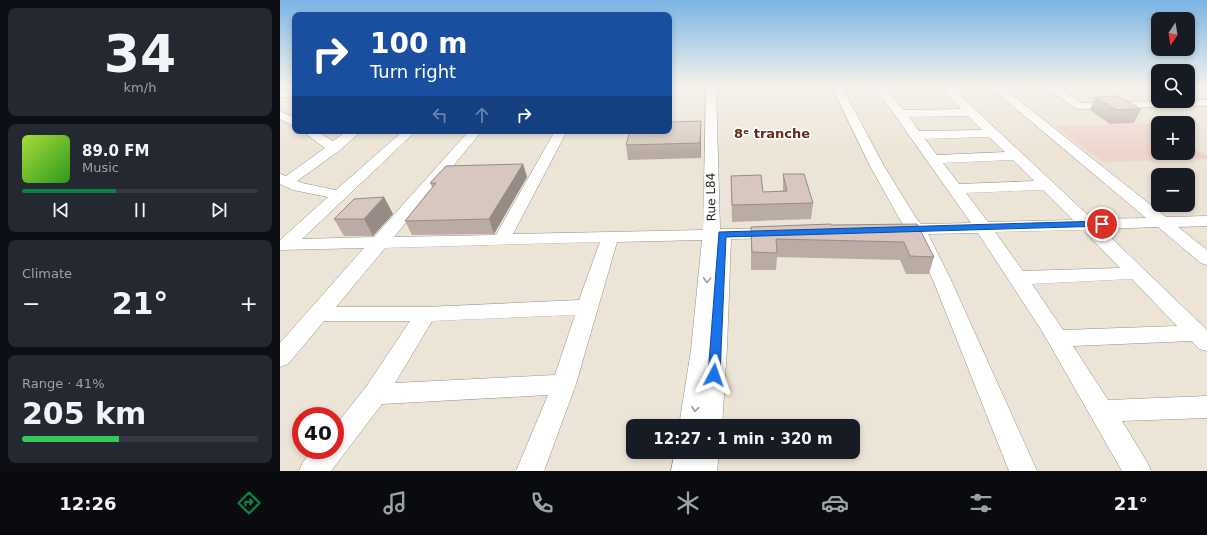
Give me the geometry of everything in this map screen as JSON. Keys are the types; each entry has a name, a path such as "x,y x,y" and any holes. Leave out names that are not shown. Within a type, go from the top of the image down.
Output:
{"street":[{"name":"Rue L84","path":"693,419 716,234 712,109"},
{"name":"Rue L84","path":"710,419 716,348 718,109"},
{"path":"848,109 877,166 909,221 917,230 942,280 1023,471"},
{"path":"896,109 1018,278 1057,338 1137,471"},
{"path":"968,109 1202,338"},
{"path":"1022,109 1207,259"},
{"path":"900,114 971,112"},
{"path":"280,114 292,121"},
{"path":"916,135 992,133"},
{"path":"313,134 334,148"},
{"path":"283,180 334,148 351,134"},
{"path":"282,245 407,134"},
{"path":"280,358 473,134"},
{"path":"501,240 559,134"},
{"path":"933,159 1017,156"},
{"path":"283,180 307,189 339,195"},
{"path":"954,189 1046,185"},
{"path":"878,231 1207,221"},
{"path":"282,245 610,238 792,232"},
{"path":"530,471 564,384 587,307 610,238"},
{"path":"1018,278 1136,273"},
{"path":"318,314 426,314 587,307"},
{"path":"344,434 375,394 426,314"},
{"path":"1057,338 1202,338"},
{"path":"375,394 564,384"},
{"path":"1102,411 1207,407"},
{"path":"313,471 324,459"},
{"path":"685,471 687,459"},
{"path":"703,471 705,459"}],"shaded area":[{"path":"1151,124 1151,160 1172,160 1102,162 1055,126"},
{"path":"1195,149 1207,156 1207,159 1195,159"}],"building":[{"path":"1114,109 1141,109 1116,110"},
{"path":"701,121 700,143 626,145 629,134 672,134 672,122"},
{"path":"523,164 489,219 405,221 436,183 430,183 446,166"},
{"path":"783,174 804,174 813,203 732,205 731,176 761,175 763,192 787,191"},
{"path":"384,197 364,219 334,219 354,199"},
{"path":"831,224 917,224 934,257 910,256 904,242 776,239 777,253 752,252 751,227"}],"district":[{"name":"8ᵉ tranche","path":"772,133"}],"route":[{"path":"714,375 722,234 1102,224"}]}
